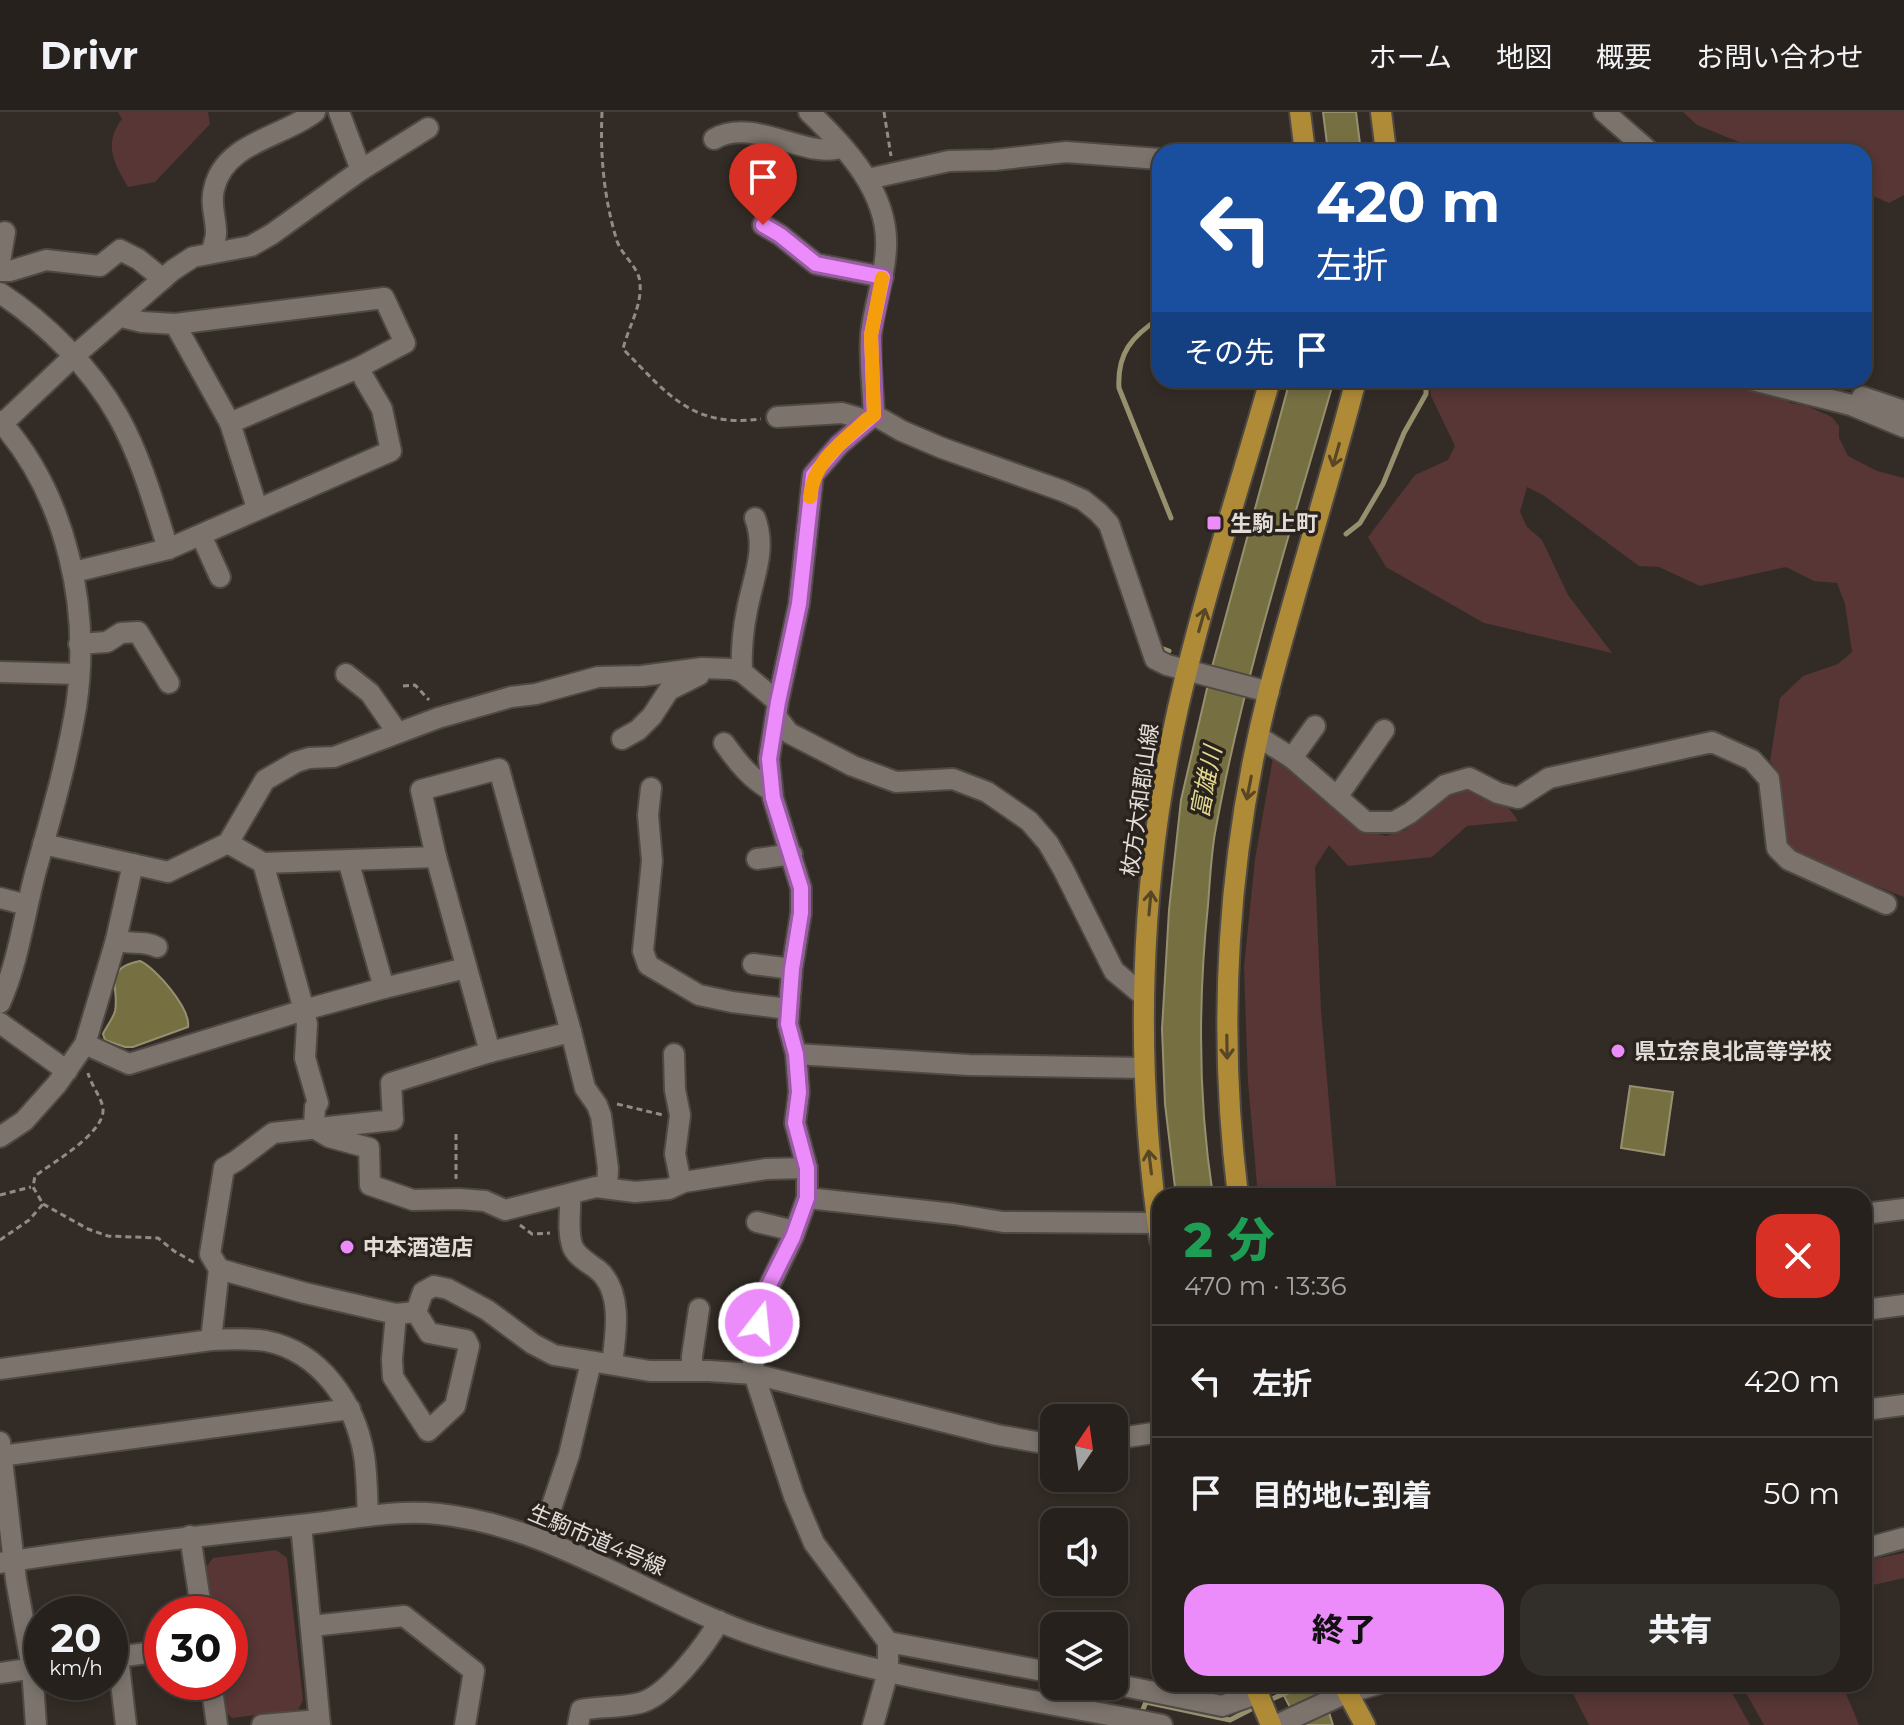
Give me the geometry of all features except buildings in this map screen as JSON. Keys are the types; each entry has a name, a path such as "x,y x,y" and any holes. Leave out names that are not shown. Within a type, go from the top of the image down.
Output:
{"main road":[{"path":"1300,112 1304,144"},
{"path":"1381,112 1385,144"},
{"name":"枚方大和郡山線","path":"1154,1188 1144,1068 1144,996 1154,846 1187,670 1268,388"},
{"path":"1237,1188 1226,1046 1229,954 1237,868 1269,692 1354,388"},
{"path":"1259,1692 1274,1725"},
{"path":"1347,1692 1365,1725"}],"street":[{"path":"212,251 216,233 214,190 224,169 251,144 315,112"},
{"path":"339,112 361,170"},
{"path":"809,112 868,179 887,245 871,335 870,417 819,465 813,475 799,604 769,759 772,791 801,888 788,1024 796,1054 799,1092 795,1123 807,1168 807,1198 762,1301 753,1361 754,1374 794,1496 814,1543 888,1642 888,1672 873,1725"},
{"path":"1604,112 1641,144"},
{"path":"0,1003 6,990 76,709 79,644 74,572 56,516 37,471 1,423 163,279 193,257 251,246 428,128"},
{"path":"714,139 731,133 750,133 821,149 842,147"},
{"path":"868,179 949,161 994,160 1066,152 1152,158"},
{"path":"763,225 816,264 883,277"},
{"path":"0,262 5,232"},
{"path":"0,271 46,260 100,266 120,250 138,259 163,279"},
{"path":"0,293 73,357 101,389 119,418 139,462 168,549"},
{"path":"122,317 175,324 384,298 405,343 358,368 230,423"},
{"path":"175,324 230,423 257,508"},
{"path":"74,572 168,549 391,451 382,409 358,368"},
{"path":"1784,388 1851,405 1904,427"},
{"path":"1833,388 1904,411"},
{"path":"777,417 842,413 870,417 1083,500 1109,524 1155,659 1269,692"},
{"path":"742,672 741,652 747,610 762,545 755,518"},
{"path":"201,535 220,577"},
{"path":"79,644 107,642 121,633 138,632 169,683"},
{"path":"43,844 168,872 228,843 265,780 296,762 334,757 438,718 598,677 642,676 712,668 742,672 777,709 789,733 853,766 896,782 953,779 987,792 1029,821 1048,843 1063,869 1114,971 1144,996"},
{"path":"622,739 638,730 652,716 669,690 712,668"},
{"path":"0,672 78,674"},
{"path":"346,674 370,693 397,732"},
{"path":"1292,758 1315,726"},
{"path":"1337,797 1384,730"},
{"path":"1259,737 1292,758 1366,822 1394,822 1445,785 1469,778 1498,793 1518,798 1549,778 1712,742 1752,760 1769,779 1777,848 1789,860 1886,904"},
{"path":"724,743 758,783 772,791"},
{"path":"490,1052 436,857 421,790 499,769 585,1088 601,1116 608,1168 607,1188"},
{"path":"651,788 648,815 652,861 643,951 648,965 699,995 788,1009"},
{"path":"228,843 263,863 436,857"},
{"path":"757,859 792,854"},
{"path":"348,860 384,988"},
{"path":"263,863 307,1024 305,1058 318,1103 314,1128"},
{"path":"0,1137 24,1121 67,1071 82,1048 116,940 133,864"},
{"path":"0,898 27,905"},
{"path":"116,940 128,944 148,942 157,947"},
{"path":"753,964 792,969"},
{"path":"82,1048 129,1064 304,1010 466,968"},
{"path":"0,1023 67,1071"},
{"path":"211,1340 219,1271 210,1254 224,1168 273,1133 393,1120 391,1083 490,1052 571,1032"},
{"path":"674,1054 675,1090 680,1115 675,1154 681,1183"},
{"path":"796,1054 969,1065 1144,1068"},
{"path":"314,1128 329,1137 369,1148 370,1185 413,1200 485,1201 505,1210 596,1187 635,1192 669,1189 681,1183 766,1169 807,1168"},
{"path":"570,1195 572,1248 608,1279 613,1288 612,1364"},
{"path":"807,1198 1003,1222 1152,1231"},
{"path":"1872,1213 1904,1209"},
{"path":"757,1222 795,1231"},
{"path":"219,1271 305,1293 406,1313 429,1333 466,1340 469,1346 455,1406 428,1431 410,1398 393,1377 392,1359 406,1313 423,1292 434,1286 448,1289 487,1310 533,1344 554,1355 650,1371 754,1374 997,1435 1040,1443"},
{"path":"1872,1309 1904,1305"},
{"path":"692,1371 699,1309"},
{"path":"0,1369 211,1340 242,1338 269,1341 316,1366 337,1386 350,1409 364,1456 368,1516"},
{"path":"541,1538 569,1455 591,1362"},
{"path":"1872,1409 1904,1405"},
{"path":"24,1614 8,1562 1,1451 350,1409"},
{"path":"1128,1437 1152,1433"},
{"name":"生駒市道4号線","path":"8,1562 190,1536 368,1516 437,1514 481,1521 541,1538 719,1621 765,1639 888,1672 1162,1725"},
{"path":"262,1725 319,1722 301,1525"},
{"path":"190,1536 199,1596"},
{"path":"1872,1547 1904,1538"},
{"path":"312,1626 404,1616 474,1671 465,1725"},
{"path":"578,1725 581,1710 631,1705 647,1700 662,1690 709,1639 719,1621"},
{"path":"888,1642 1040,1670"},
{"path":"0,1673 24,1670"},
{"path":"1128,1688 1222,1706 1249,1692"},
{"path":"1274,1725 1337,1692"},
{"path":"36,1700 36,1725"},
{"path":"122,1700 126,1725"},
{"path":"214,1700 217,1725"},
{"path":"1107,1714 1110,1700"}],"path":[{"path":"602,112 603,177 610,213 618,246 641,280 640,302 623,349 678,402 699,414 727,422 777,417"},
{"path":"884,112 893,172"},
{"path":"403,686 420,688 438,718"},
{"path":"82,1048 103,1109 100,1123 81,1142 35,1176 33,1187 43,1204 88,1229 108,1236 158,1238 190,1261 219,1271"},
{"path":"597,1105 620,1104 657,1115 680,1115"},
{"path":"456,1134 459,1199"},
{"path":"0,1195 33,1187"},
{"path":"0,1240 29,1220 43,1204"},
{"path":"505,1210 532,1234 569,1231"}],"shaded area":[{"path":"118,112 208,112 210,124 155,182 128,187 113,153 113,137 122,119"},
{"path":"1683,112 1904,112 1904,195 1889,203 1872,196 1872,144 1744,144 1697,125"},
{"path":"1430,388 1757,388 1777,393 1790,403 1807,406 1832,417 1839,426 1839,438 1848,456 1877,471 1904,478 1904,897 1790,852 1781,843 1781,789 1770,761 1780,698 1803,676 1838,664 1852,652 1845,604 1837,583 1814,581 1786,567 1700,586 1659,567 1639,566 1543,495 1527,487 1520,512 1527,527 1542,540 1568,595 1612,653 1484,623 1386,567 1368,537 1415,475 1448,460 1455,446"},
{"path":"1273,758 1300,773 1359,829 1386,836 1406,830 1433,800 1461,785 1494,797 1518,821 1467,826 1432,857 1348,866 1329,845 1315,867 1321,1010 1336,1188 1257,1188 1248,1082 1244,967 1255,859"},
{"path":"276,1550 287,1558 303,1700 298,1710 232,1718 222,1709 221,1700 248,1700 248,1596 210,1596 206,1567 213,1558"},
{"path":"1904,1553 1904,1578 1872,1585 1872,1559"},
{"path":"1572,1692 1731,1692 1750,1725 1589,1725"},
{"path":"1745,1692 1845,1692 1859,1725 1764,1725"}],"water":[{"path":"1323,112 1356,112 1360,144 1327,144"},
{"name":"富雄川","path":"1288,388 1332,388 1239,718 1214,842 1202,978 1201,1051 1204,1124 1212,1188 1175,1188 1165,1104 1162,1029 1169,910 1181,800 1212,667"},
{"path":"140,961 171,990 184,1010 188,1027 133,1047 125,1047 105,1040 103,1034 115,1011 116,974 120,969"},
{"path":"1630,1086 1673,1092 1664,1155 1621,1148"},
{"path":"1282,1692 1323,1692 1333,1725 1299,1725"}],"waterway":[{"path":"1152,324 1128,347 1121,365 1119,388 1171,518"},
{"path":"1346,534 1360,523 1383,484 1404,433 1426,394 1426,388"},
{"path":"1158,647 1169,651"},
{"path":"1267,1701 1288,1692"},
{"path":"1140,1717 1146,1702 1230,1720 1259,1705"}],"slow traffic":[{"path":"810,497 813,475 819,465 874,415 871,335 882,278"}],"place":[{"name":"生駒上町","path":"1214,523"},
{"name":"県立奈良北高等学校","path":"1618,1051"},
{"name":"中本酒造店","path":"347,1247"}],"route":[{"path":"759,1323 765,1293 793,1237 807,1198 807,1168 795,1123 799,1092 796,1054 788,1024 801,888 773,798 769,759 799,604 813,475 839,445 874,415 871,335 883,277 816,264 763,225"}]}
